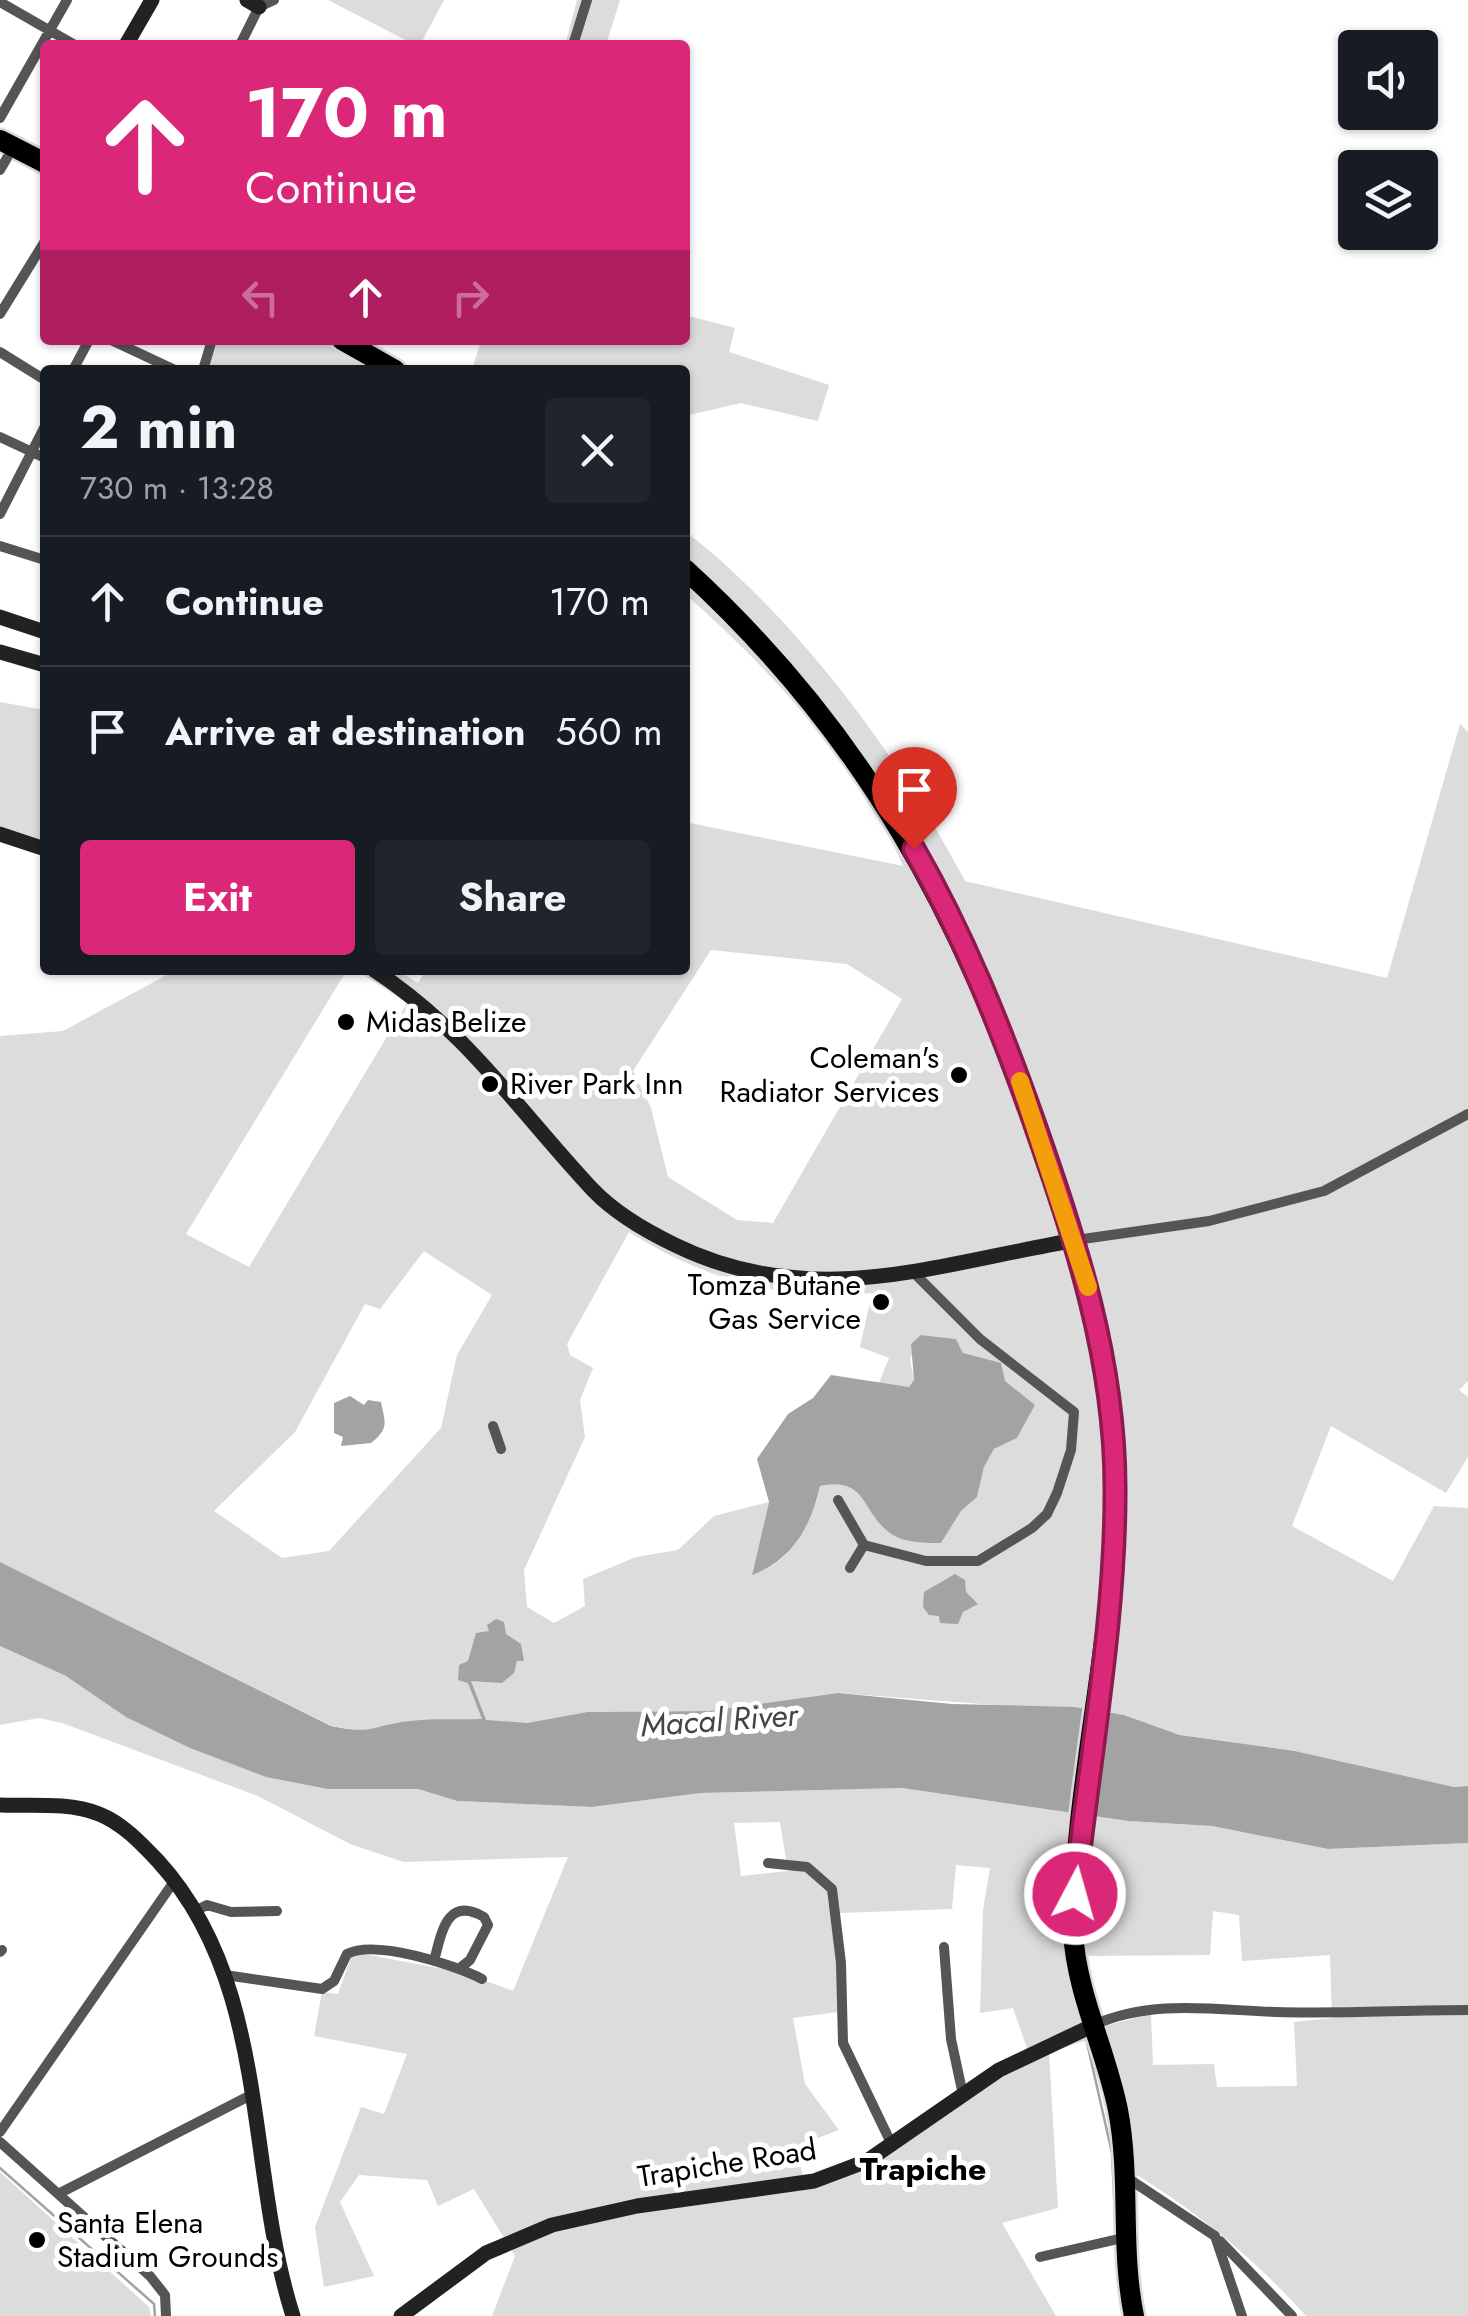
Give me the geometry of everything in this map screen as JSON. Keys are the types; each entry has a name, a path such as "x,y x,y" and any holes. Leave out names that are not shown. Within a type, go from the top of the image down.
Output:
{"highway":[{"path":"2,155 40,161"},
{"path":"2,155 40,174"},
{"path":"351,345 385,365"},
{"path":"372,345 406,365"},
{"path":"690,574 740,622 826,720 924,868 996,1020 1076,1240 1105,1372 1114,1446 1114,1529 1078,1872 1074,1948 1118,2110 1134,2316"},
{"path":"1128,2238 1144,2316"}],"street":[{"path":"44,40 67,0"},
{"path":"129,40 152,0"},
{"path":"575,40 587,0"},
{"path":"0,2 67,40"},
{"path":"242,40 260,2"},
{"path":"0,118 40,48"},
{"path":"0,314 40,249"},
{"path":"122,345 164,365"},
{"path":"0,352 40,377"},
{"path":"0,514 40,436"},
{"path":"0,437 40,455"},
{"path":"0,546 40,558"},
{"path":"0,617 40,630"},
{"path":"0,652 40,664"},
{"path":"0,834 40,848"},
{"path":"381,975 428,1009 486,1064 595,1192 659,1238 716,1262 790,1280 846,1281 913,1272 1076,1240 1209,1221 1324,1191 1468,1114"},
{"path":"838,1500 864,1545 926,1561 978,1562 1047,1514 1070,1450 1074,1412 1061,1398 980,1339 913,1272"},
{"path":"493,1426 501,1449"},
{"path":"850,1568 864,1545"},
{"path":"0,1805 73,1808 99,1814 134,1837 197,1910 224,1975 293,2316"},
{"path":"768,1863 807,1867 832,1889 841,1963 843,2043 892,2145"},
{"path":"0,2132 175,1880"},
{"path":"197,1910 208,1905 231,1912 277,1911"},
{"path":"434,1961 447,1919 455,1910 465,1909 484,1917 488,1925 470,1960 460,1968"},
{"path":"944,1947 951,2040 963,2095"},
{"path":"224,1975 322,1989 334,1981 351,1951 368,1949 434,1961 482,1979"},
{"name":"Trapiche Road","path":"401,2316 467,2264 541,2228 609,2210 814,2181 867,2160 1020,2058 1121,2015 1176,2007 1275,2012 1468,2010"},
{"path":"58,2194 251,2095"},
{"path":"0,2142 150,2276 164,2295 166,2316"},
{"path":"1126,2176 1215,2236 1292,2316"},
{"path":"1215,2236 1242,2316"},
{"path":"1040,2257 1128,2238"}],"shaded area":[{"path":"328,0 444,0 423,40 405,40"},
{"path":"577,0 620,0 608,40 566,40"},
{"path":"690,316 735,328 729,352 829,385 818,421 741,403 690,415 690,365 474,365 480,345 690,345"},
{"path":"216,345 346,345 380,365 210,365"},
{"path":"690,535 767,605 842,692 909,786 965,881 1387,978 1460,724 1468,732 1468,1381 1459,1390 1468,1397 1468,1457 1446,1493 1331,1426 1292,1526 1393,1581 1434,1506 1468,1508 1468,1786 1454,1787 1295,1751 1181,1735 1124,1715 838,1693 709,1711 587,1712 527,1723 412,1721 369,1732 332,1726 0,1562 0,1036 63,1031 167,975 344,975 186,1234 249,1267 407,1003 364,975 405,975 418,983 423,975 690,975 690,823 903,866 885,829 837,755 747,652 690,599","holes":["711,950 847,964 902,999 773,1223 737,1220 668,1177 651,1108 633,1071","629,1232 686,1263 745,1284 806,1294 872,1293 860,1347 889,1358 879,1383 909,1387 914,1380 910,1359 921,1335 956,1339 963,1353 1035,1405 1017,1438 994,1449 984,1467 977,1497 961,1511 941,1543 874,1513 854,1488 842,1482 820,1486 812,1514 798,1540 766,1569 752,1574 769,1502 714,1516 678,1550 636,1557 583,1579 585,1606 554,1623 527,1607 524,1570 585,1437 580,1400 593,1368 570,1355 567,1344","424,1251 492,1295 457,1355 441,1428 329,1551 282,1558 214,1511 295,1432 365,1304 380,1309"]},
{"path":"0,702 40,709 40,839 0,826"},
{"path":"0,1646 66,1676 190,1748 266,1777 326,1789 418,1789 457,1801 593,1807 701,1793 902,1788 1128,1821 1212,1826 1328,1849 1468,1843 1468,2316 1306,2316 1225,2238 1134,2173 1104,2026 1151,2014 1153,2065 1214,2064 1217,2087 1297,2086 1294,2022 1332,2018 1330,1955 1242,1961 1239,1915 1213,1911 1210,1955 1083,1956 1070,1873 1091,2039 1049,2052 1058,2208 1002,2223 1056,2316 492,2316 515,2256 474,2189 438,2206 427,2180 359,2175 340,2202 374,2276 324,2287 315,2227 361,2107 384,2114 407,2054 314,2036 322,1992 338,1994 353,1952 465,1973 513,1991 568,1857 404,1862 350,1844 258,1796 62,1723 39,1718 0,1725","holes":["780,1822 788,1871 741,1876 734,1823","956,1865 990,1868 983,1910 980,2013 1013,2008 1030,2057 874,2164 806,2186 795,2147 839,2130 805,2084 793,2018 845,2011 840,1913 952,1909"]},
{"name":"Santa Elena Stadium Grounds","path":"0,2172 149,2307 151,2316 0,2316"}],"water":[{"path":"921,1335 956,1339 963,1353 1001,1363 1005,1381 1035,1405 1017,1438 994,1449 984,1467 977,1497 961,1511 941,1543 923,1543 893,1535 847,1486 820,1486 798,1540 779,1560 752,1575 769,1502 757,1459 788,1414 813,1398 831,1375 909,1387 914,1380 911,1344"},
{"path":"350,1396 364,1405 368,1400 381,1402 384,1428 371,1443 341,1446 343,1437 334,1433 334,1403"},
{"name":"Macal River","path":"0,1562 331,1726 362,1730 412,1721 482,1719 468,1683 458,1680 459,1665 468,1661 476,1633 489,1631 487,1625 496,1619 504,1622 506,1634 521,1644 524,1661 517,1661 514,1673 502,1683 471,1681 486,1720 527,1723 587,1712 709,1711 838,1693 952,1704 1074,1707 1124,1715 1180,1735 1295,1751 1454,1787 1468,1786 1468,1843 1328,1849 1212,1826 1128,1821 902,1788 701,1793 592,1807 457,1801 418,1789 327,1789 266,1777 190,1748 126,1717 66,1676 0,1646"},
{"path":"955,1574 965,1580 966,1592 978,1604 963,1612 958,1624 940,1623 939,1616 929,1615 923,1607 924,1592"}],"waterway":[{"path":"1064,1909 1065,1892"},
{"path":"1066,1957 1081,2021"},
{"path":"1085,2034 1112,2153 1116,2238"},
{"path":"0,2168 154,2304 155,2316"},
{"path":"1116,2246 1123,2312"}],"slow traffic":[{"path":"1020,1081 1076,1240 1088,1287"}],"place":[{"name":"Midas Belize","path":"346,1022"},
{"name":"Coleman's Radiator Services","path":"959,1075"},
{"name":"River Park Inn","path":"490,1084"},
{"name":"Tomza Butane Gas Service","path":"881,1302"},
{"name":"Santa Elena Stadium Grounds","path":"37,2240"}],"district":[{"name":"Trapiche","path":"923,2169"}],"route":[{"path":"914,849 970,959 1058,1186 1087,1282 1105,1372 1114,1446 1114,1529 1075,1894"}]}
